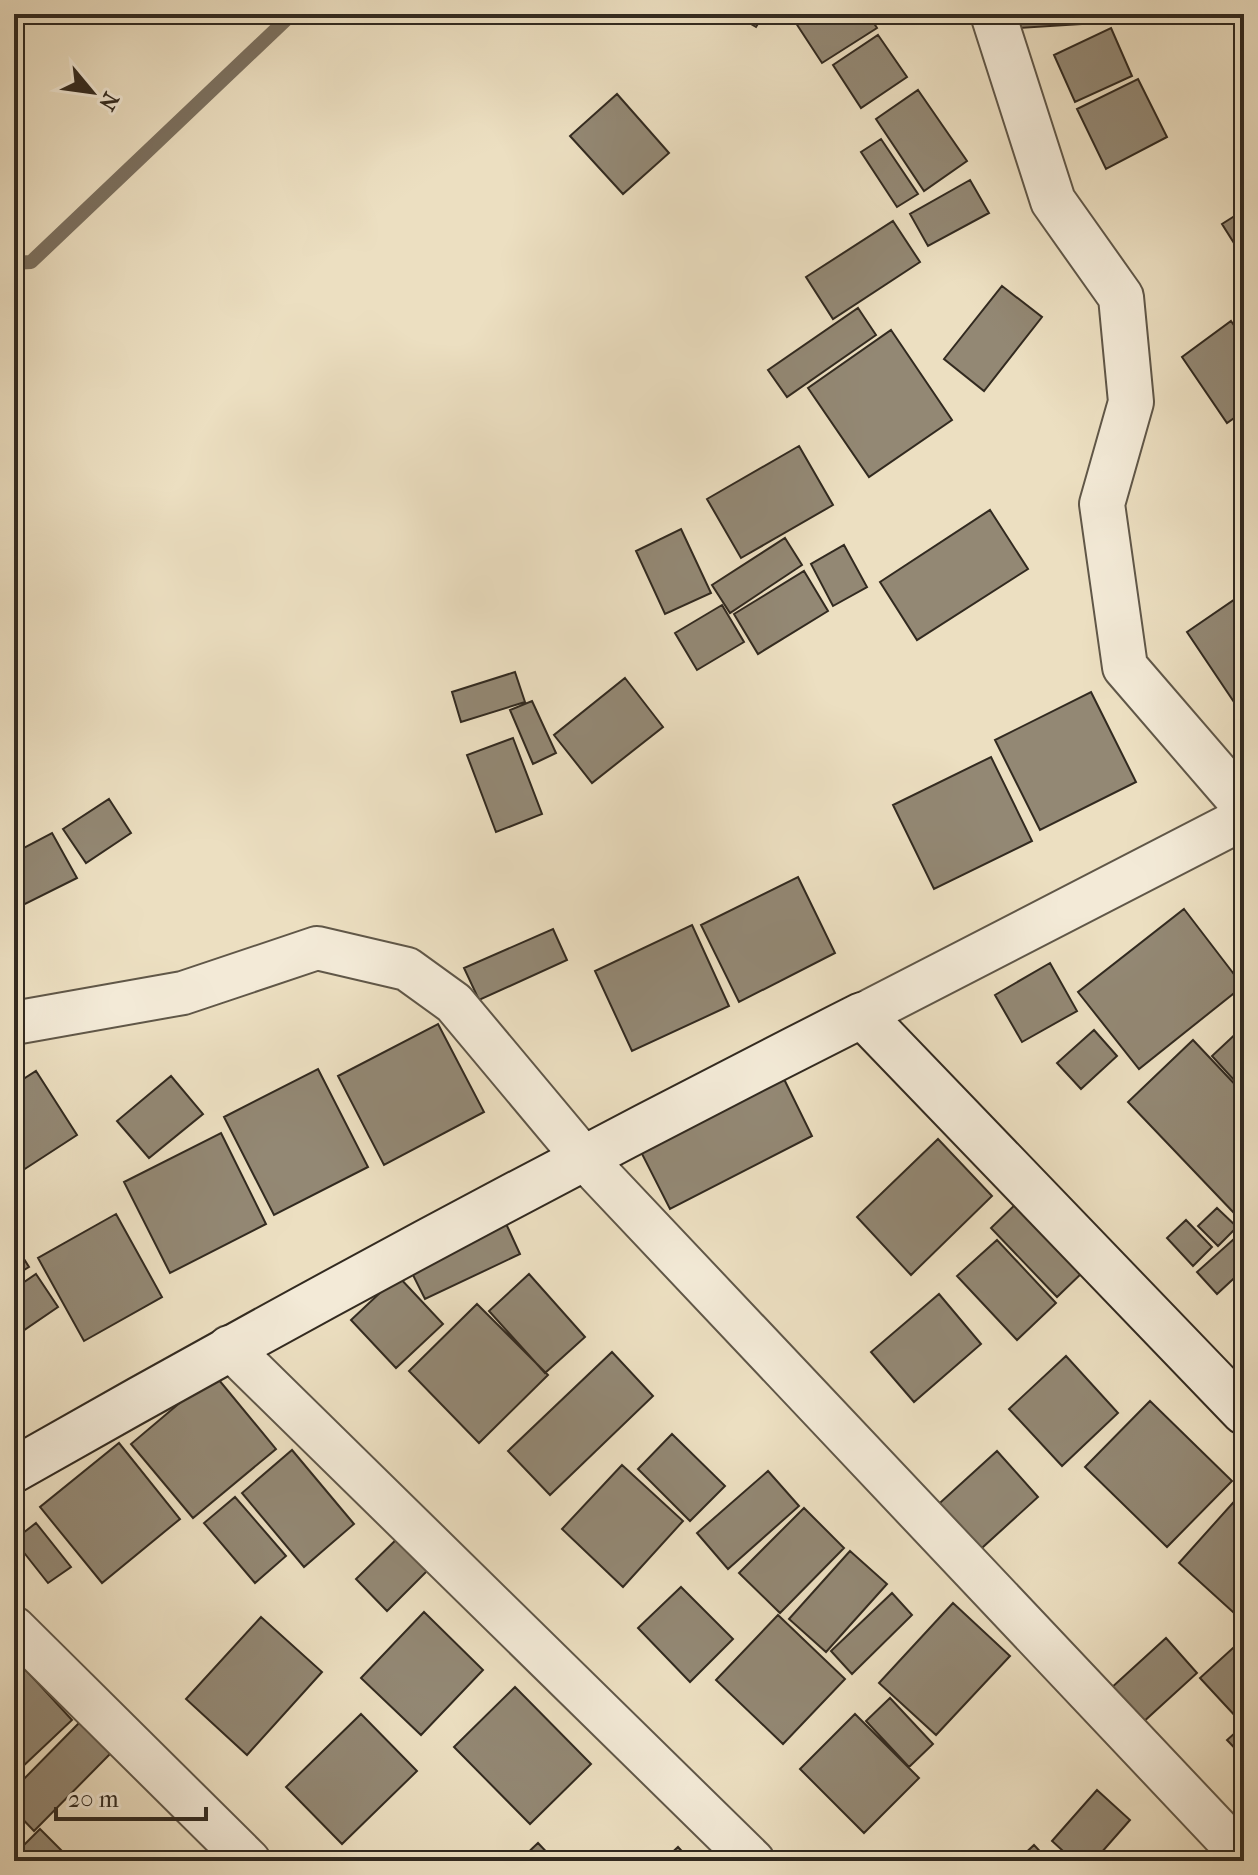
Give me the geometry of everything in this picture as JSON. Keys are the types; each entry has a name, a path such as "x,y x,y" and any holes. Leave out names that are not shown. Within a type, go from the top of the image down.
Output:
{"main road":[{"path":"993,14 1053,201 1121,297 1131,402 1102,504 1125,667 1244,805"},
{"path":"14,1470 229,1347 582,1156 862,1015 1244,1412"}],"street":[{"path":"862,1015 1244,818"},
{"path":"14,1023 183,993 317,948 407,969 454,1003 582,1156 1244,1857"},
{"path":"229,1347 753,1861"},
{"path":"14,1628 249,1861"}],"building":[{"path":"734,14 764,14 756,27"},
{"path":"790,14 868,14 877,28 822,63"},
{"path":"1018,14 1097,14 1097,23 1019,28"},
{"path":"1111,28 1132,76 1075,102 1054,55"},
{"path":"878,35 907,77 861,108 833,65"},
{"path":"1138,79 1167,137 1106,169 1077,109"},
{"path":"918,90 967,161 924,191 876,119"},
{"path":"617,94 669,153 623,194 570,136"},
{"path":"881,139 918,194 897,207 861,152"},
{"path":"970,180 989,213 928,246 910,214"},
{"path":"1244,210 1244,259 1222,224"},
{"path":"893,221 920,262 833,319 806,277"},
{"path":"1002,286 1042,317 984,391 944,359"},
{"path":"858,308 876,335 787,397 768,370"},
{"path":"1231,321 1244,340 1244,411 1227,423 1182,357"},
{"path":"891,330 952,420 869,477 808,388"},
{"path":"799,446 833,505 741,558 707,499"},
{"path":"990,510 1028,569 917,640 880,582"},
{"path":"681,529 711,593 665,614 636,551"},
{"path":"785,538 802,565 730,613 712,585"},
{"path":"844,545 867,587 833,606 811,564"},
{"path":"804,571 828,611 758,654 734,614"},
{"path":"1244,593 1244,717 1187,632"},
{"path":"722,605 744,642 697,670 675,633"},
{"path":"515,672 525,702 461,722 452,692"},
{"path":"625,678 663,727 592,783 554,735"},
{"path":"1091,692 1136,782 1040,830 995,740"},
{"path":"532,701 556,753 533,764 510,710"},
{"path":"513,738 542,814 496,832 467,755"},
{"path":"991,757 1032,841 934,889 893,805"},
{"path":"109,799 131,833 86,863 63,829"},
{"path":"52,833 77,878 19,907 14,897 14,853"},
{"path":"798,877 835,953 739,1002 701,925"},
{"path":"1184,909 1243,986 1139,1069 1078,992"},
{"path":"692,925 729,1006 632,1051 595,971"},
{"path":"553,929 567,960 479,1000 464,968"},
{"path":"1050,963 1077,1011 1022,1042 995,995"},
{"path":"438,1024 484,1112 384,1165 338,1076"},
{"path":"1244,1027 1244,1091 1212,1056"},
{"path":"1094,1030 1117,1056 1081,1089 1057,1063"},
{"path":"1193,1040 1244,1094 1244,1206 1235,1214 1128,1102"},
{"path":"318,1069 368,1167 274,1215 224,1117"},
{"path":"36,1071 77,1135 14,1176 14,1085"},
{"path":"782,1075 812,1136 670,1209 639,1148"},
{"path":"171,1076 203,1114 149,1158 117,1121"},
{"path":"221,1133 266,1224 170,1273 124,1182"},
{"path":"938,1139 992,1196 911,1275 857,1217"},
{"path":"1020,1200 1086,1269 1057,1297 991,1228"},
{"path":"1217,1208 1237,1227 1218,1246 1198,1226"},
{"path":"116,1214 162,1297 84,1341 38,1258"},
{"path":"502,1215 520,1254 425,1299 406,1261"},
{"path":"1186,1220 1212,1247 1193,1266 1167,1238"},
{"path":"1244,1230 1244,1269 1217,1294 1197,1272"},
{"path":"997,1240 1056,1303 1017,1340 957,1276"},
{"path":"14,1243 29,1267 14,1276"},
{"path":"36,1274 58,1307 14,1337 14,1289"},
{"path":"529,1274 585,1337 545,1373 489,1311"},
{"path":"398,1276 443,1324 396,1368 351,1320"},
{"path":"939,1294 981,1344 914,1402 871,1352"},
{"path":"477,1304 548,1375 479,1443 409,1371"},
{"path":"612,1352 653,1396 550,1495 508,1451"},
{"path":"1066,1356 1118,1413 1062,1466 1009,1409"},
{"path":"214,1374 276,1449 193,1518 131,1444"},
{"path":"1150,1401 1232,1481 1167,1547 1085,1467"},
{"path":"672,1434 725,1486 690,1521 638,1469"},
{"path":"119,1443 180,1519 102,1583 40,1507"},
{"path":"292,1450 354,1524 304,1567 242,1493"},
{"path":"997,1451 1038,1497 972,1557 931,1511"},
{"path":"622,1465 683,1521 623,1587 562,1529"},
{"path":"768,1471 799,1506 728,1569 697,1533"},
{"path":"1240,1495 1244,1499 1244,1622 1179,1563"},
{"path":"235,1497 286,1556 255,1583 204,1523"},
{"path":"804,1508 844,1548 780,1613 739,1573"},
{"path":"36,1523 71,1567 48,1583 14,1540"},
{"path":"404,1532 435,1563 387,1611 356,1579"},
{"path":"850,1551 887,1584 826,1652 789,1619"},
{"path":"681,1587 733,1639 690,1682 638,1628"},
{"path":"892,1593 912,1615 852,1674 831,1651"},
{"path":"953,1603 1010,1656 936,1735 879,1683"},
{"path":"424,1612 483,1670 421,1735 361,1678"},
{"path":"778,1615 845,1679 783,1744 716,1680"},
{"path":"261,1617 322,1672 247,1755 186,1699"},
{"path":"1166,1638 1197,1673 1141,1724 1110,1689"},
{"path":"1244,1638 1244,1713 1238,1719 1200,1678"},
{"path":"14,1657 72,1720 19,1770 14,1764"},
{"path":"515,1687 591,1764 530,1824 454,1747"},
{"path":"890,1698 933,1744 909,1767 866,1721"},
{"path":"361,1714 417,1771 342,1844 286,1787"},
{"path":"855,1714 919,1778 864,1833 800,1769"},
{"path":"80,1722 111,1753 34,1831 14,1810 14,1789"},
{"path":"1244,1725 1244,1758 1227,1740"},
{"path":"1097,1790 1130,1820 1094,1861 1074,1861 1052,1841"},
{"path":"40,1829 72,1861 14,1861 14,1855"},
{"path":"538,1843 555,1861 519,1861"},
{"path":"1034,1845 1049,1861 1017,1861"},
{"path":"678,1847 691,1861 663,1861"}],"waterway":[{"path":"14,263 31,262 292,14"}]}
